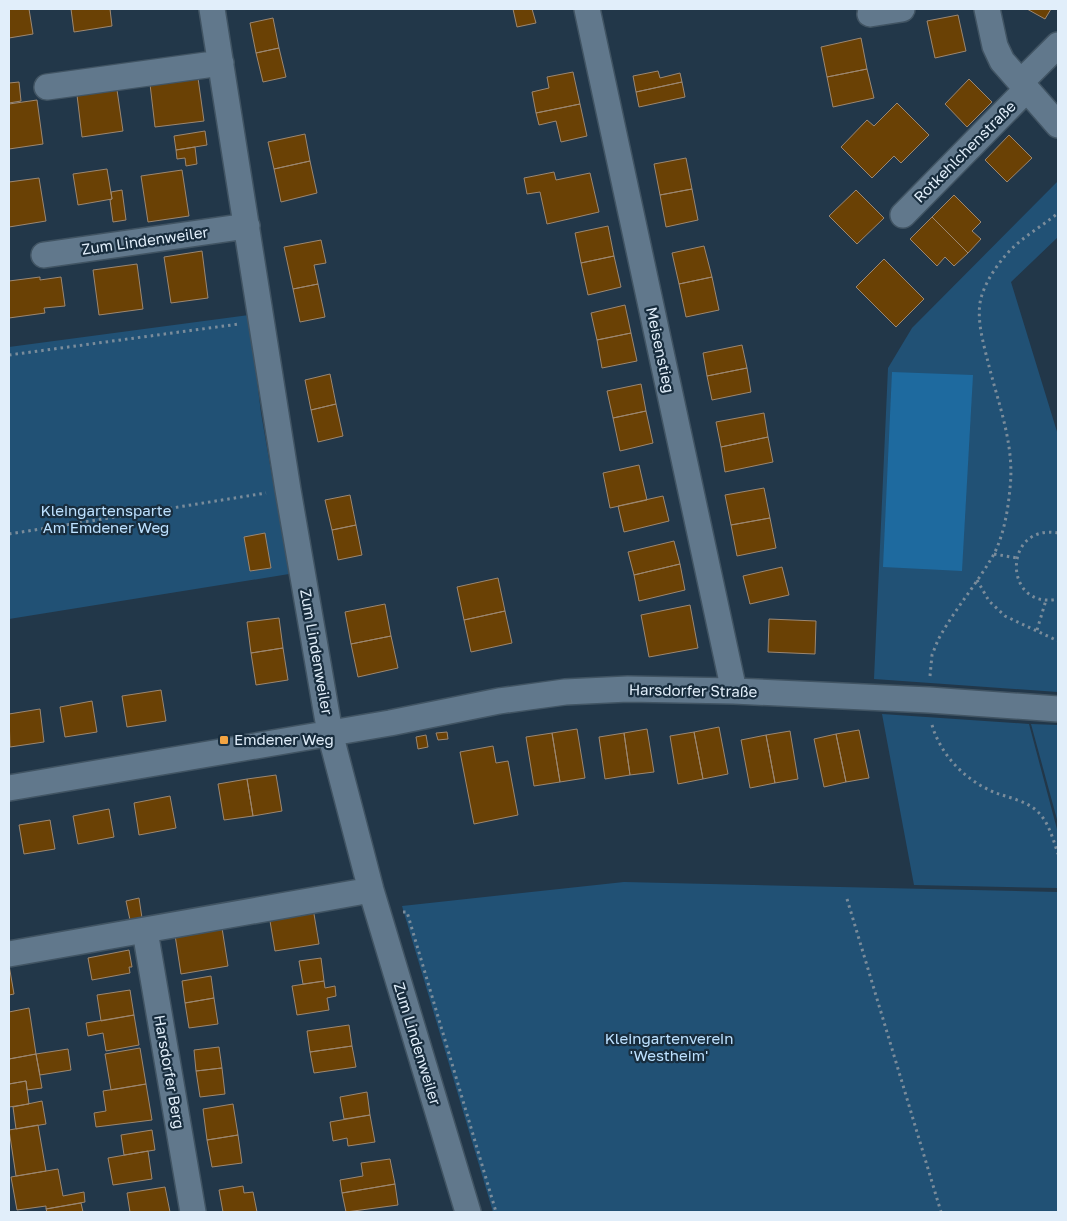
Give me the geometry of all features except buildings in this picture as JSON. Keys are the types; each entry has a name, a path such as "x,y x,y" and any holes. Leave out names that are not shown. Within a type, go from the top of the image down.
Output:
{"street":[{"name":"Zum Lindenweiler","path":"212,9 288,490 330,733 371,890 468,1212"},
{"name":"Meisenstieg","path":"587,9 734,691"},
{"path":"870,14 902,9"},
{"name":"Rotkehlchenstraße","path":"987,9 998,53 1009,69 1058,124"},
{"path":"1024,85 1058,46"},
{"path":"47,87 221,63"},
{"name":"Rotkehlchenstraße","path":"903,215 1024,85"},
{"name":"Zum Lindenweiler","path":"44,255 247,226"},
{"name":"Harsdorfer Straße","path":"330,733 508,699 565,692 628,689 734,691 1058,708"},
{"path":"9,788 330,733"},
{"path":"9,954 371,890"},
{"name":"Harsdorfer Berg","path":"145,931 194,1212"}],"path":[{"path":"1058,213 1024,238 1005,256 991,276 980,300 982,339 1006,431 1011,462 1010,486 1005,523 994,554 942,632 935,647 930,663 929,700 935,734 951,761 962,772 984,787 1037,811 1047,824 1058,854"},
{"path":"9,355 233,325"},
{"path":"9,534 271,492"},
{"path":"1058,533 1043,533 1033,537 1021,548 1016,558 1016,570 1022,586 1035,597 1046,600 1058,599"},
{"path":"994,554 1016,558"},
{"path":"977,579 998,611 1058,641"},
{"path":"1038,630 1046,600"},
{"path":"847,898 941,1212"},
{"path":"404,912 407,912 496,1212"}],"green space":[{"path":"1058,181 1058,237 1011,282 1058,435 1058,692 874,679 888,368 912,328"},
{"name":"Kleingartensparte Am Emdener Weg","path":"249,315 261,413 289,574 9,619 9,347"},
{"path":"882,714 1029,724 1058,833 1058,888 914,885"},
{"path":"1031,724 1058,725 1058,823"},
{"name":"Kleingartenverein 'Westheim'","path":"624,882 1058,892 1058,1212 493,1212 402,906"}],"shaded area":[{"path":"892,372 973,375 962,571 883,567"}],"place":[{"name":"Emdener Weg","path":"224,740"}]}
